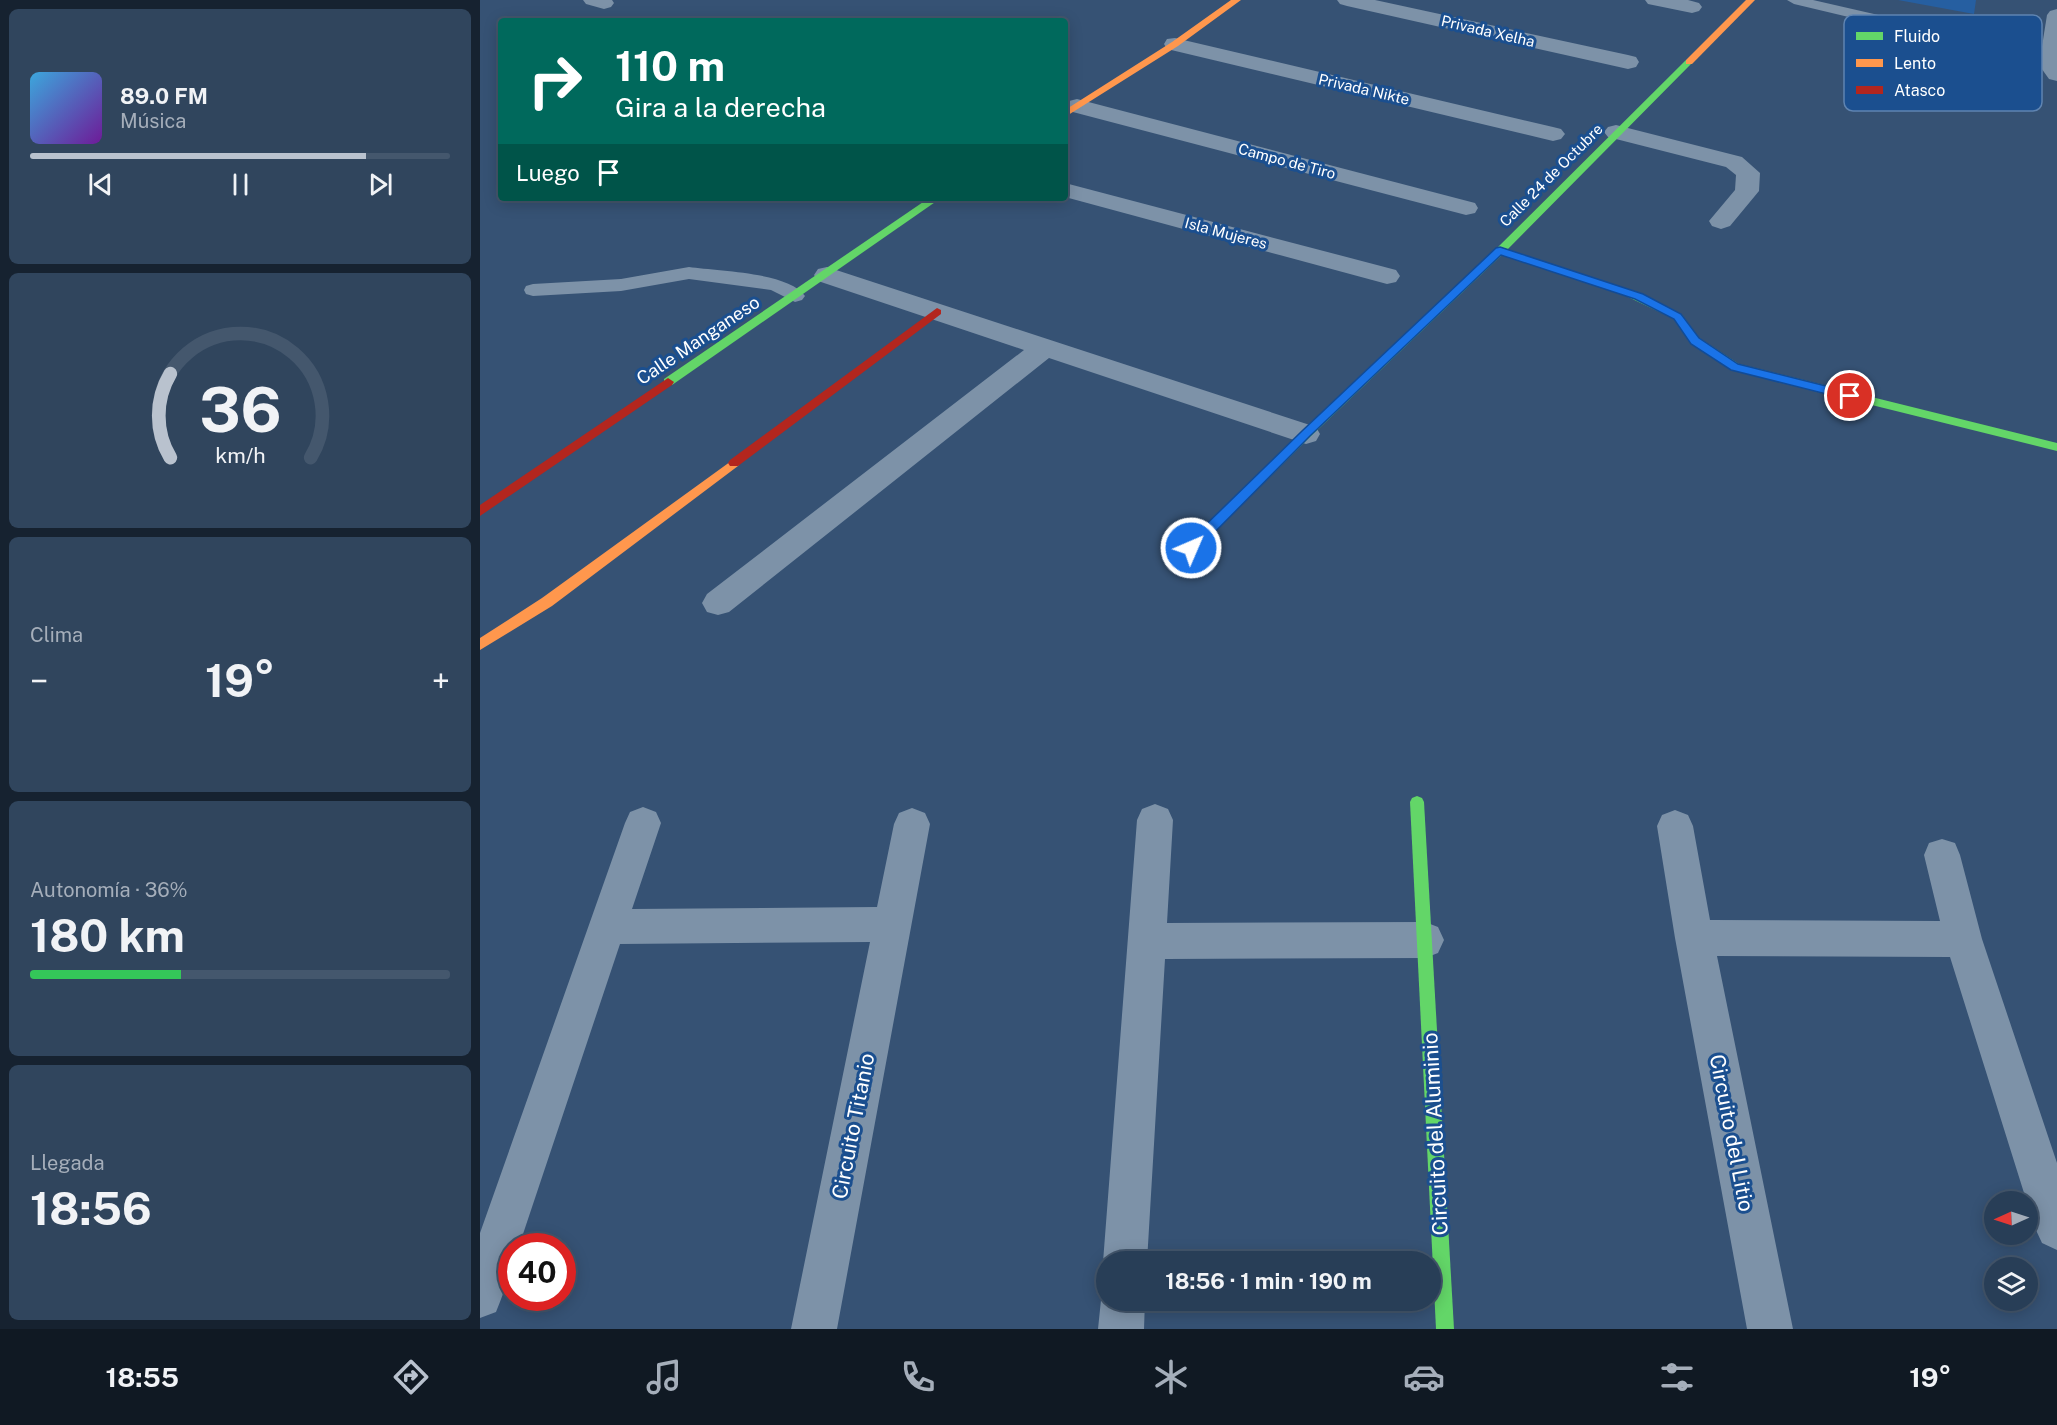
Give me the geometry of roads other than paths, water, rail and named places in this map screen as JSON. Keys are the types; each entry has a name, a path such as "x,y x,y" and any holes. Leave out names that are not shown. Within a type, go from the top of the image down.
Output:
{"street":[{"path":"1071,110 1175,44 1237,0"},
{"name":"Privada Xelha","path":"1347,0 1628,62"},
{"path":"1655,0 1692,8"},
{"name":"Calle 24 de Octubre","path":"1191,548 1306,434 1500,251 1616,132 1751,0"},
{"path":"2057,15 2050,65 2057,74"},
{"name":"Privada Nikte","path":"1175,44 1553,134"},
{"name":"Campo de Tiro","path":"1071,110 1108,114 1466,208"},
{"path":"1616,132 1734,162 1748,173 1747,191 1721,221"},
{"name":"Isla Mujeres","path":"1068,191 1388,276"},
{"name":"Calle Manganeso","path":"480,512 932,201"},
{"path":"1500,251 1639,297 1677,317 1695,341 1735,367 2057,447"},
{"path":"827,275 1306,434"},
{"path":"480,645 547,602 937,312"},
{"path":"718,603 1045,348"},
{"name":"Circuito del Aluminio","path":"1417,802 1445,1329"},
{"path":"1126,1251 1155,820"},
{"path":"480,1296 643,823"},
{"name":"Circuito Titanio","path":"814,1329 912,824"},
{"name":"Circuito del Litio","path":"1675,826 1694,938 1770,1329"},
{"path":"1942,855 1963,939 2057,1228"},
{"path":"607,927 892,924"},
{"path":"1694,938 1963,939"},
{"path":"1147,941 1425,940"},
{"path":"1121,1329 1122,1311"}],"lane":[{"path":"1794,0 1858,15"},
{"path":"534,290 621,285 689,273 776,285 795,296"}]}
